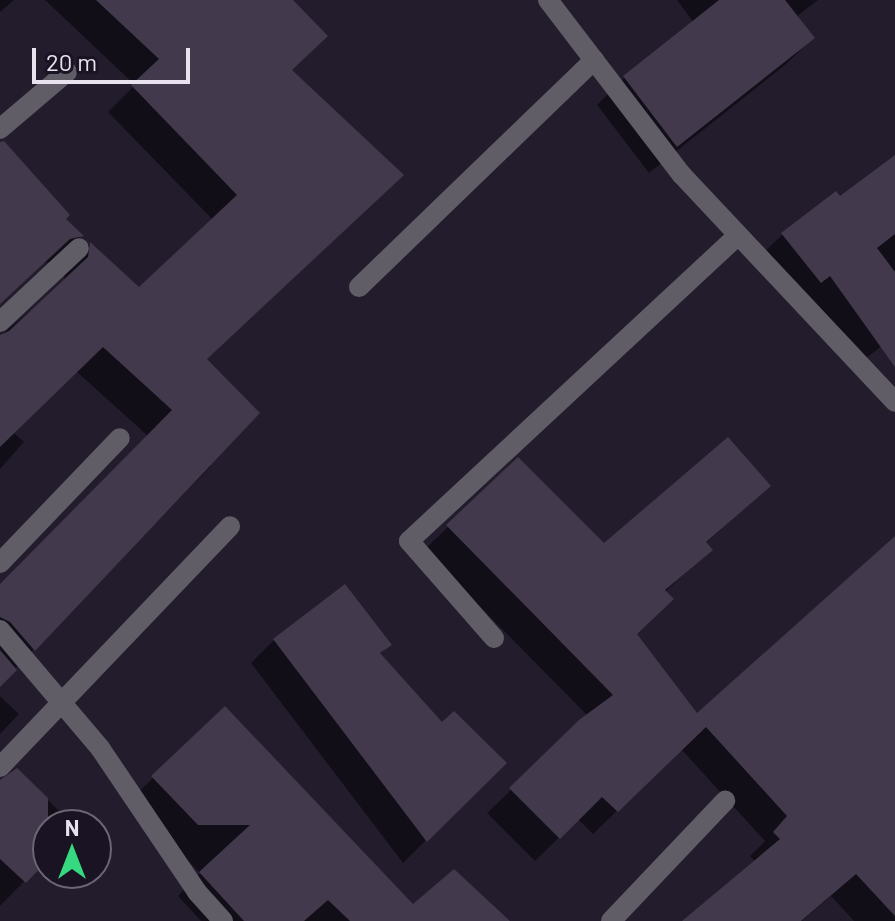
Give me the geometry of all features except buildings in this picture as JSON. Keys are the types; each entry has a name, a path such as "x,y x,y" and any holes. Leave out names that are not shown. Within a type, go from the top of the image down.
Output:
{"street":[{"path":"548,0 682,175 895,402"},
{"path":"359,287 594,60"},
{"path":"0,129 67,72"},
{"path":"494,638 409,541 738,235"},
{"path":"0,322 79,248"},
{"path":"0,563 120,438"},
{"path":"0,767 230,526"},
{"path":"0,630 100,748 197,892 223,921"},
{"path":"611,921 725,801"}]}
